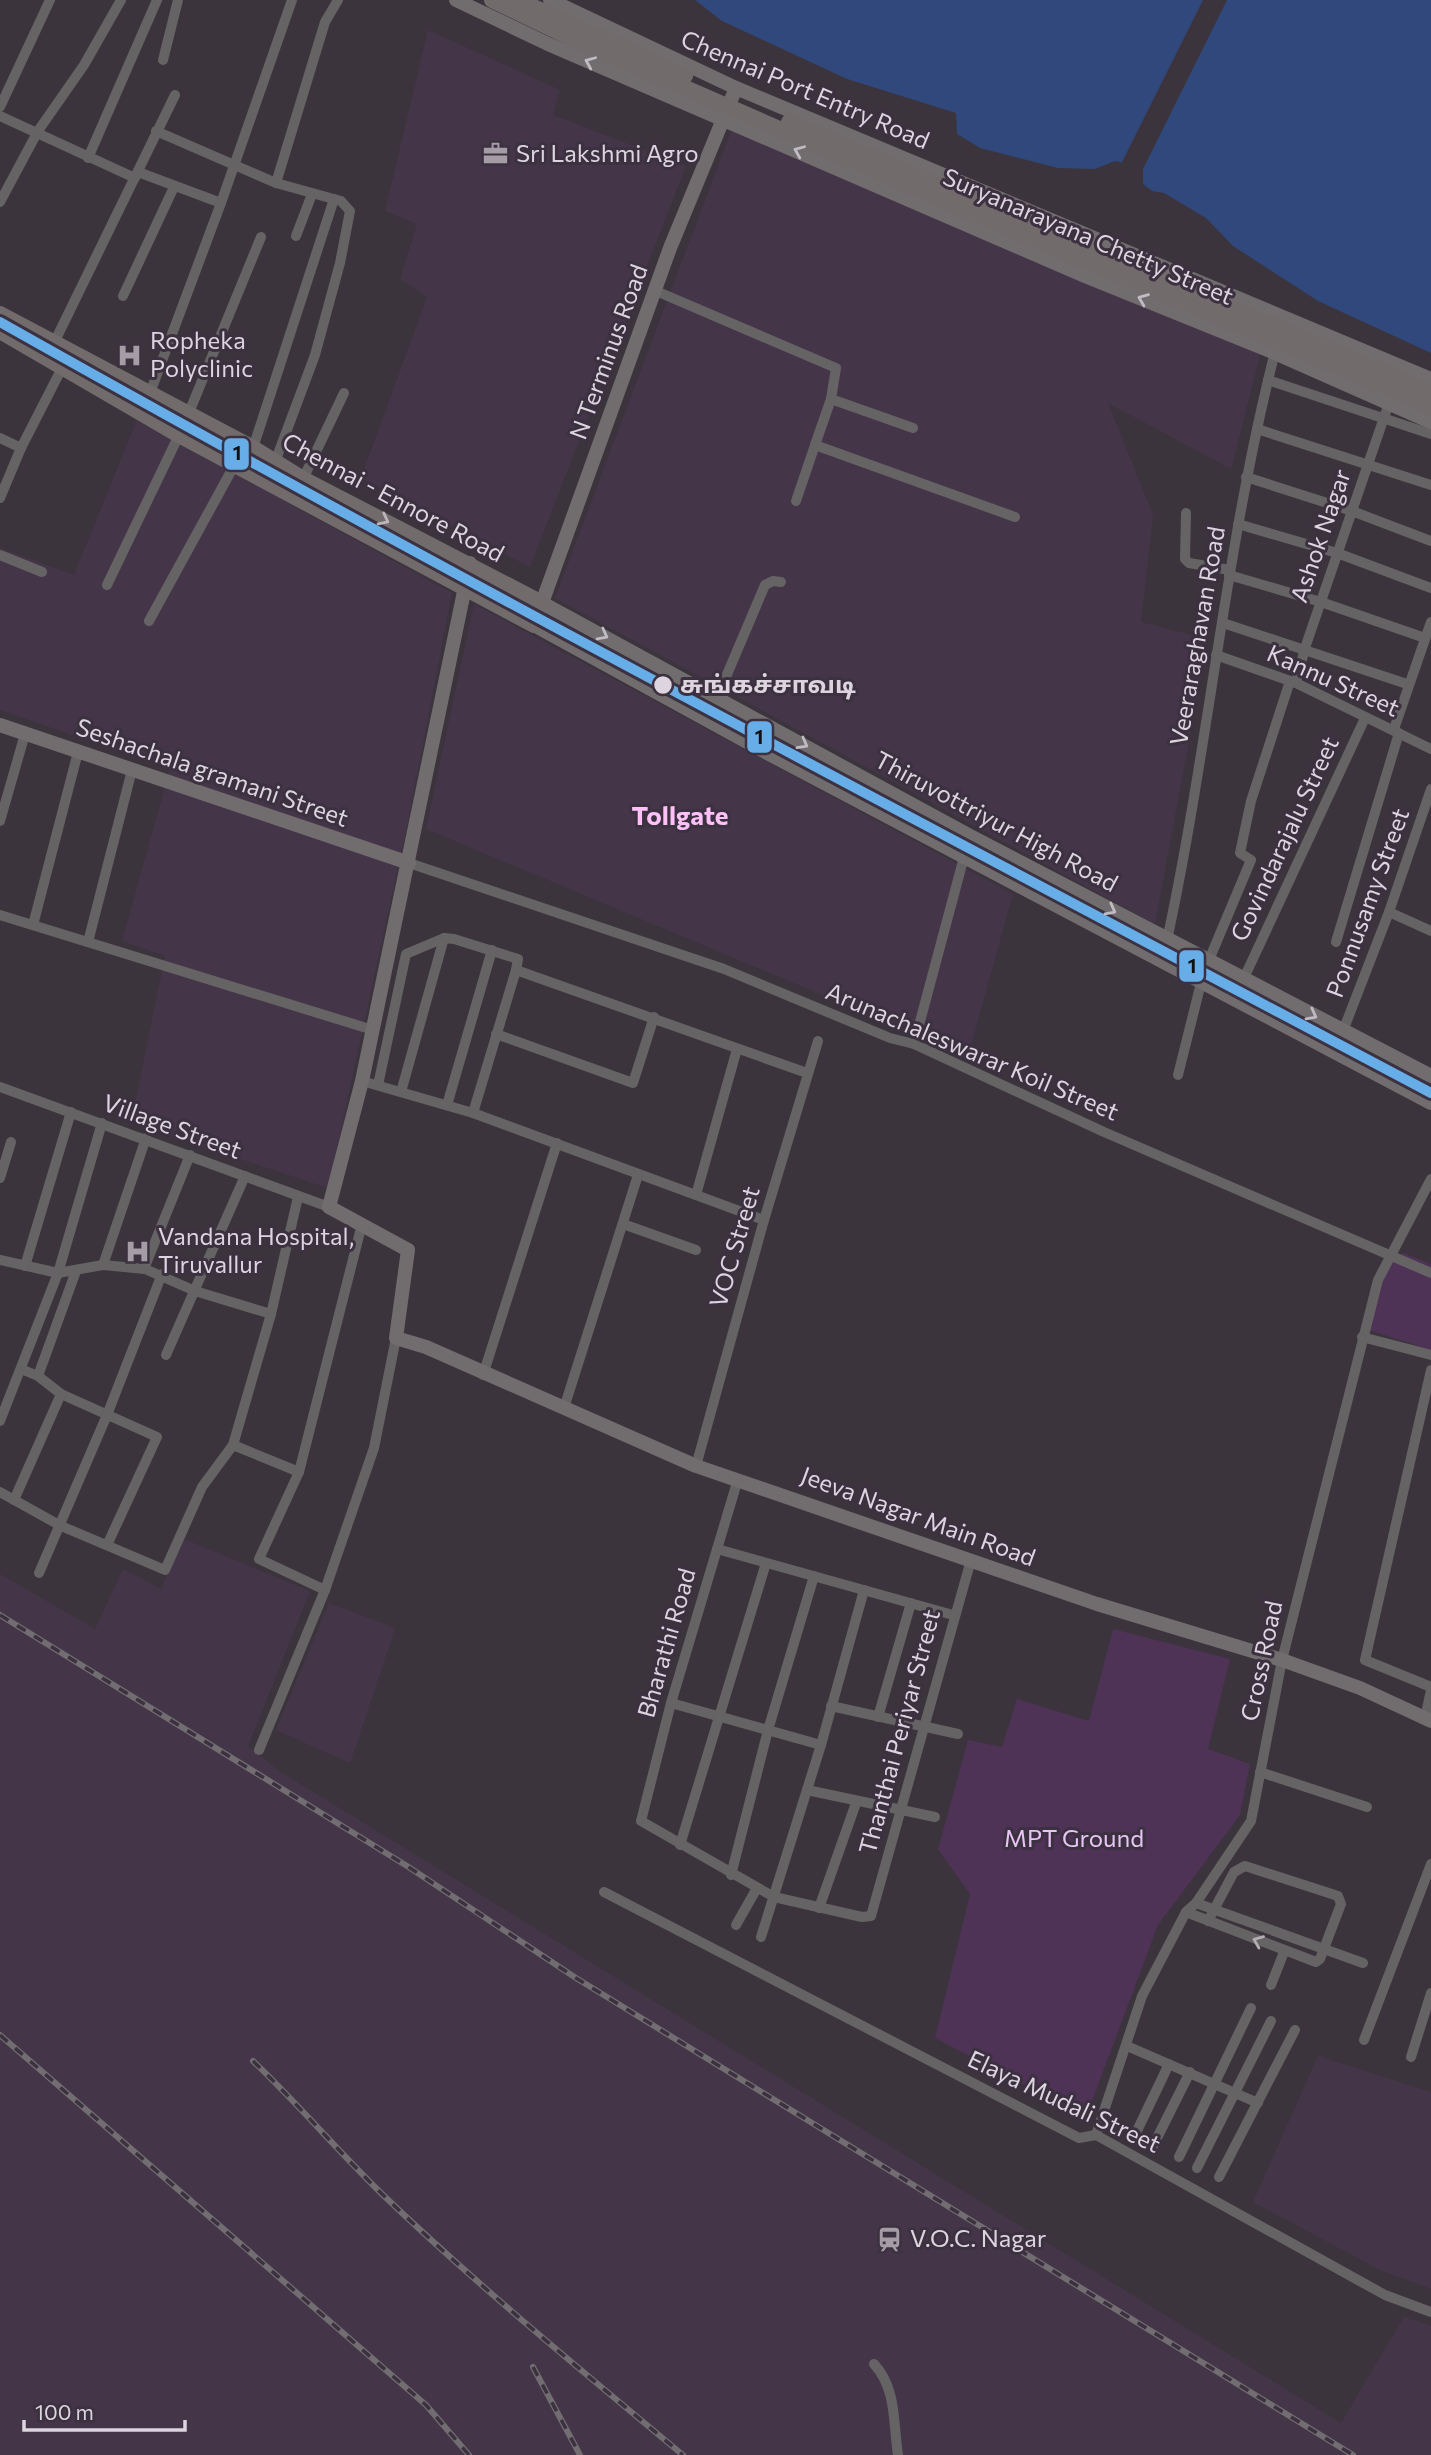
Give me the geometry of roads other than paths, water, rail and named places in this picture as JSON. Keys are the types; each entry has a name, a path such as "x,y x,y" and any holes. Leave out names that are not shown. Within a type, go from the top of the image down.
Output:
{"main road":[{"path":"492,0 730,103"},
{"path":"518,0 730,103"},
{"name":"Suryanarayana Chetty Street","path":"730,103 1276,348 1431,407"},
{"name":"Suryanarayana Chetty Street","path":"730,103 1431,392"},
{"name":"Chennai - Ennore Road","path":"0,314 253,449 303,479 470,563 542,603"},
{"name":"Chennai - Ennore Road","path":"0,331 179,435 534,625"}],"street":[{"path":"0,107 50,0"},
{"path":"0,202 36,134 84,65 121,0"},
{"path":"88,158 157,0"},
{"path":"150,393 221,203 292,0"},
{"path":"276,183 325,22 338,0"},
{"path":"456,0 730,103"},
{"name":"Chennai Port Entry Road","path":"550,0 730,103 1431,379"},
{"path":"163,60 174,1"},
{"path":"54,343 175,95"},
{"name":"N Terminus Road","path":"534,625 656,292 730,103"},
{"path":"0,116 88,158 221,203"},
{"path":"156,131 276,183 334,199 348,206 351,216 315,355 275,462"},
{"path":"123,296 174,187"},
{"path":"296,236 312,194"},
{"path":"253,449 334,199"},
{"path":"188,415 261,237"},
{"path":"656,292 836,368 831,399 796,501"},
{"path":"1276,348 1431,434"},
{"name":"Veeraraghavan Road","path":"1162,963 1223,623 1246,477 1276,348"},
{"path":"0,498 21,448 63,366"},
{"path":"1268,380 1431,422"},
{"path":"303,479 344,393"},
{"path":"831,399 913,428"},
{"name":"Ashok Nagar","path":"1209,960 1251,860 1240,853 1251,801 1387,410"},
{"path":"1257,429 1431,485"},
{"path":"107,585 179,435"},
{"path":"0,438 21,448"},
{"path":"815,445 1015,517"},
{"path":"149,621 235,464"},
{"path":"1246,477 1352,511 1431,541"},
{"path":"1186,513 1185,559 1189,563 1321,602 1425,638"},
{"path":"1238,524 1337,553 1431,588"},
{"path":"0,555 41,572"},
{"path":"259,1750 325,1590 374,1448 396,1338 408,1250 329,1207 362,1081 470,563"},
{"path":"717,698 765,585 772,581 781,582"},
{"name":"Thiruvottriyur High Road","path":"542,603 1167,939 1431,1076"},
{"path":"1336,942 1397,731 1407,684 1431,622"},
{"path":"1223,623 1407,684"},
{"name":"Thiruvottriyur High Road","path":"534,625 1162,963 1431,1103"},
{"name":"Kannu Street","path":"1216,654 1293,682 1431,749"},
{"name":"Govindarajalu Street","path":"1244,978 1365,718"},
{"name":"Seshachala gramani Street","path":"0,725 409,863"},
{"path":"0,821 25,734"},
{"path":"33,925 79,752"},
{"path":"88,942 132,770"},
{"name":"Ponnusamy Street","path":"1343,1031 1427,816 1431,789"},
{"path":"914,1044 964,857"},
{"name":"Arunachaleswarar Koil Street","path":"409,863 724,969 890,1038 914,1044 1104,1132 1431,1273"},
{"path":"1389,912 1431,930"},
{"path":"0,915 373,1030"},
{"path":"401,1092 444,938"},
{"path":"378,1085 406,954 444,938 492,950 518,959 473,1113"},
{"path":"447,1105 492,950"},
{"path":"516,970 807,1073"},
{"path":"1178,1075 1201,983"},
{"path":"496,1034 633,1083 654,1017"},
{"name":"VOC Street","path":"696,1466 764,1220 818,1041"},
{"path":"696,1195 737,1049"},
{"path":"362,1081 473,1113 764,1220"},
{"name":"Village Street","path":"0,1087 146,1138 329,1207"},
{"path":"25,1266 71,1112"},
{"path":"0,1421 58,1273 102,1123"},
{"path":"103,1265 146,1138"},
{"path":"0,1178 11,1142"},
{"path":"483,1375 557,1143"},
{"path":"144,1269 190,1156"},
{"path":"564,1408 638,1175"},
{"path":"166,1355 245,1176"},
{"name":"Cross Road","path":"1096,2135 1142,1996 1186,1912 1196,1903 1251,1821 1282,1660 1362,1336 1381,1271 1392,1256 1431,1179"},
{"path":"0,1492 61,1526 108,1543 165,1570 202,1487 233,1446 271,1314 298,1197"},
{"path":"325,1590 259,1559 299,1472 362,1224"},
{"path":"623,1224 696,1250"},
{"path":"1373,1248 1381,1271"},
{"path":"0,1260 58,1273 103,1265 144,1269 162,1274 195,1291 271,1314"},
{"path":"38,1376 76,1271"},
{"path":"39,1573 107,1415 162,1274"},
{"path":"1362,1336 1431,1354"},
{"name":"Jeeva Nagar Main Road","path":"396,1338 425,1347 483,1375 696,1466 1097,1604 1282,1660 1360,1688 1428,1719"},
{"path":"22,1370 38,1376 61,1394 157,1437 108,1543"},
{"path":"1428,1719 1431,1688 1365,1660 1431,1370"},
{"path":"14,1500 61,1394"},
{"path":"233,1446 299,1472"},
{"name":"Bharathi Road","path":"680,1845 641,1821 671,1703 738,1479"},
{"path":"717,1549 953,1615"},
{"name":"Thanthai Periyar Street","path":"819,1908 871,1916 899,1812 926,1728 953,1615 971,1560"},
{"path":"766,1563 680,1845 774,1897 819,1908 856,1802"},
{"path":"731,1875 768,1730 814,1576"},
{"path":"761,1937 821,1745 864,1590"},
{"path":"878,1717 911,1603"},
{"path":"671,1703 821,1745"},
{"path":"831,1706 958,1734"},
{"path":"1260,1772 1367,1807"},
{"path":"807,1790 899,1812 935,1817"},
{"path":"1364,2040 1431,1864"},
{"path":"1196,1903 1211,1916 1284,1952 1316,1962 1341,1904 1338,1896 1245,1866 1234,1872 1211,1916"},
{"path":"736,1925 757,1888"},
{"name":"Elaya Mudali Street","path":"604,1892 1079,2138 1096,2135 1385,2295 1431,2312"},
{"path":"1186,1912 1211,1916 1363,1963"},
{"path":"1271,1985 1284,1952"},
{"path":"1411,2057 1431,1993"},
{"path":"1179,2157 1251,2008"},
{"path":"1197,2168 1271,2021"},
{"path":"1219,2177 1295,2030"},
{"path":"1127,2046 1258,2103"},
{"path":"1135,2135 1169,2064"},
{"path":"1153,2146 1189,2072"},
{"path":"874,2364 885,2375 894,2404 898,2455"}],"water":[{"path":"695,0 1431,0 1431,353 1318,301 1233,246 1206,218 1164,193 1152,191 1143,184 1143,168 1115,161 1095,169 1058,168 980,148 957,134 956,113 847,79 722,21"}],"railway":[{"path":"0,1615 407,1866 576,1978 1353,2455"},
{"path":"0,2035 426,2405 469,2455"},
{"path":"253,2061 366,2178 455,2262 683,2455"},
{"path":"533,2367 580,2455"}],"place":[{"name":"Sri Lakshmi Agro","path":"496,154"},
{"name":"Ropheka Polyclinic","path":"130,355"},
{"name":"சுங்கச்சாவடி","path":"663,685"},
{"name":"Vandana Hospital, Tiruvallur","path":"138,1251"},
{"name":"V.O.C. Nagar","path":"890,2239"}],"district":[{"name":"Tollgate","path":"680,816"}],"park label":[{"name":"MPT Ground","path":"1074,1839"}]}
